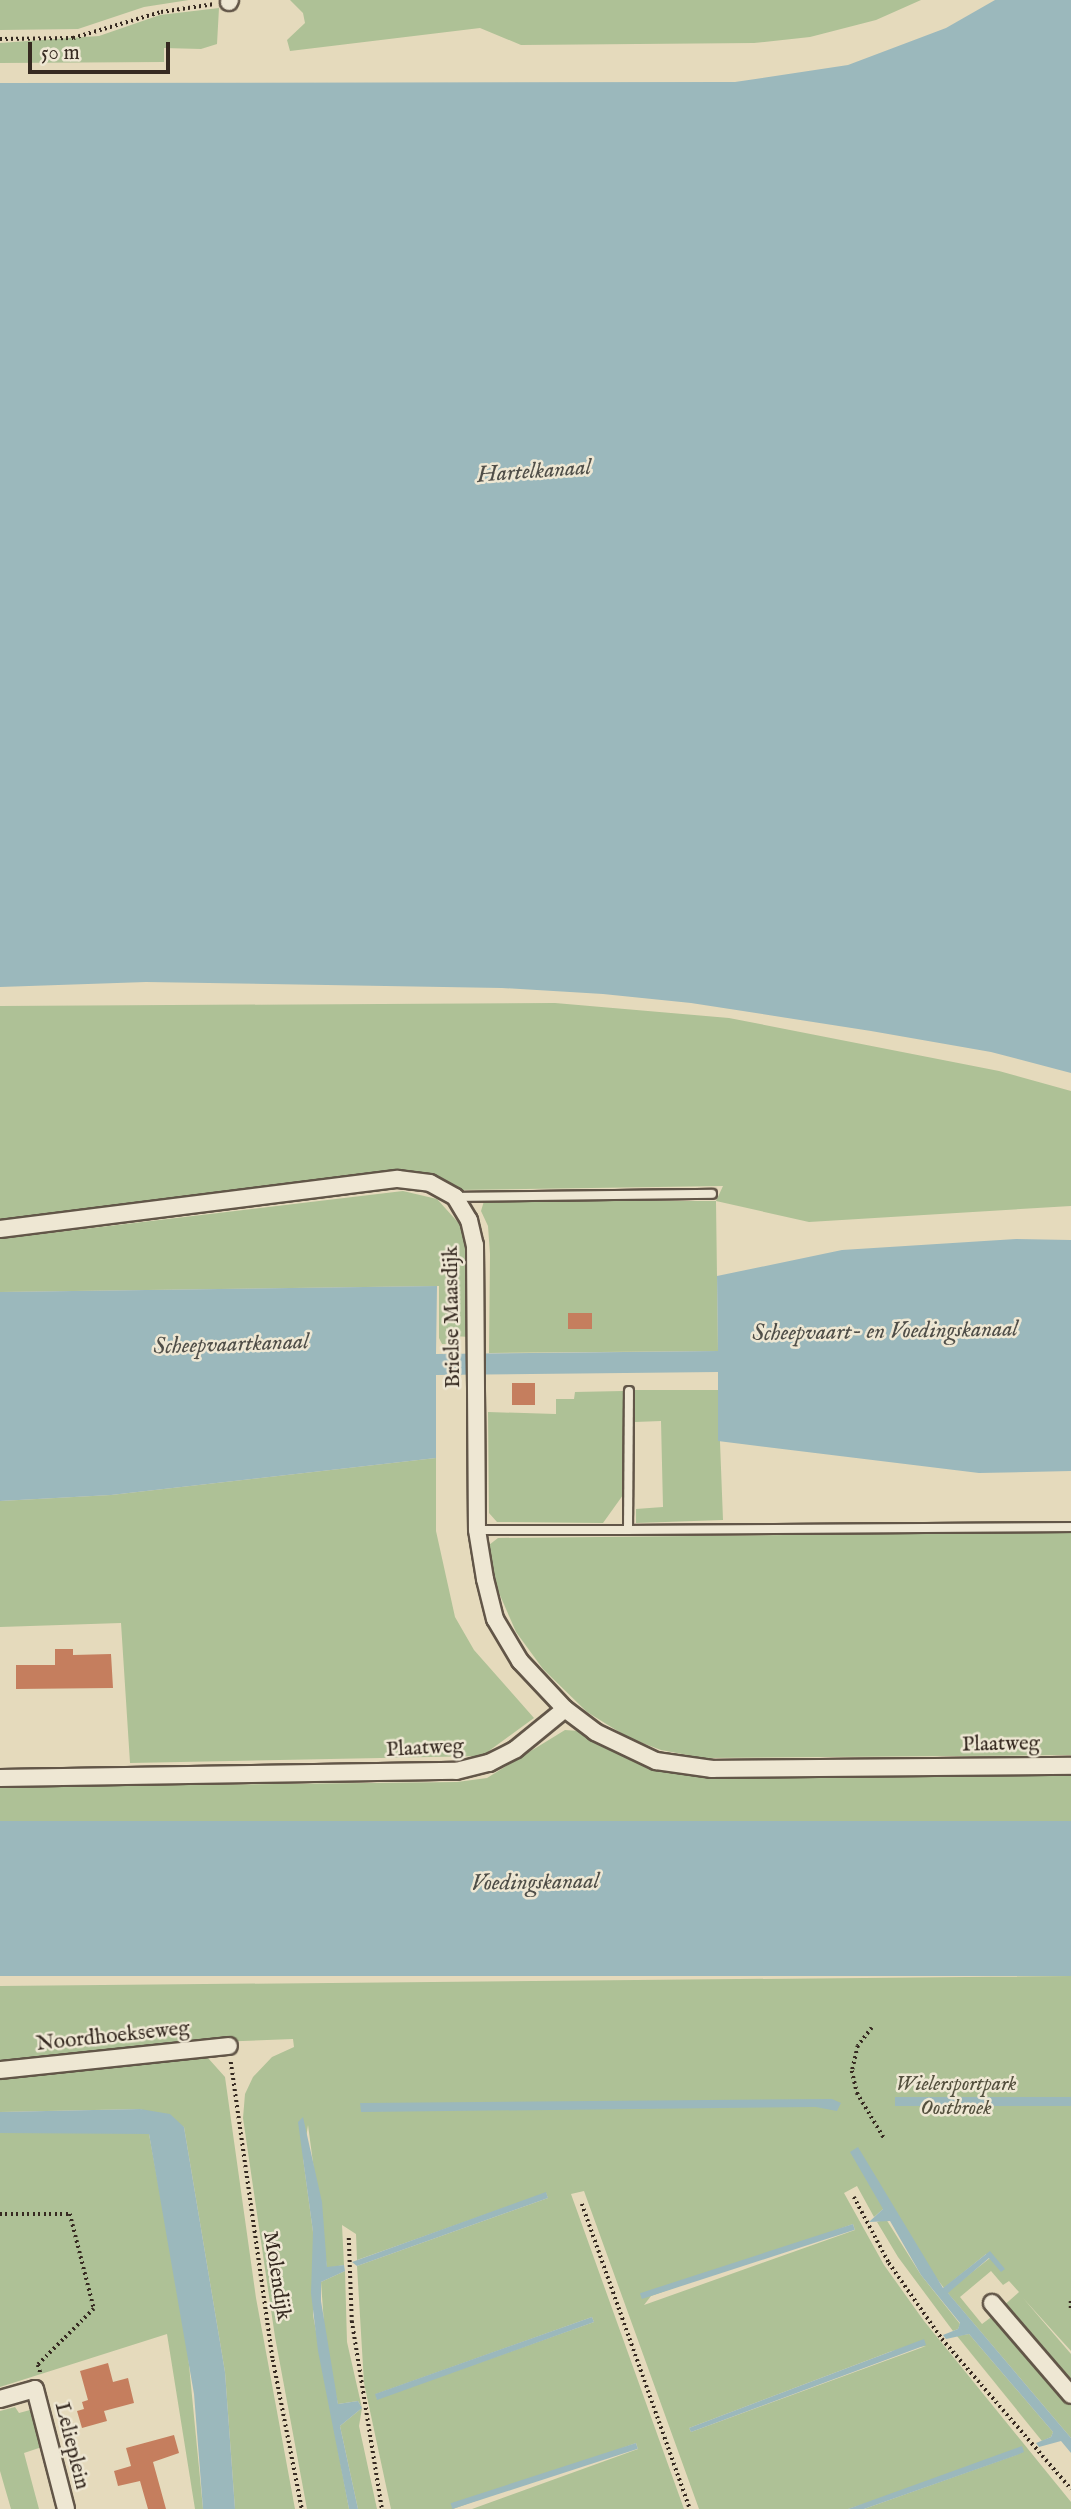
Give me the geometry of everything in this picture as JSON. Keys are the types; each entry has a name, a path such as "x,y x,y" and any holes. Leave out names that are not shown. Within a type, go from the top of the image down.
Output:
{"street":[{"path":"0,1229 398,1179 430,1183 455,1197"},
{"name":"Brielse Maasdijk","path":"455,1197 469,1220 475,1245 477,1530 495,1619 520,1661 565,1709"},
{"name":"Plaatweg","path":"0,1779 456,1771 489,1763 516,1749 565,1709 595,1732 656,1760 712,1769 1071,1766"},
{"name":"Noordhoekseweg","path":"0,2070 229,2046"},
{"path":"992,2302 1071,2395"},
{"name":"Lelieplein","path":"0,2399 35,2389 66,2509"}],"lane":[{"path":"455,1197 712,1194"},
{"path":"628,1530 629,1391"},
{"path":"477,1530 1071,1527"}],"path":[{"path":"0,39 73,37 161,12 229,1"},
{"path":"872,2028 858,2046 852,2071 857,2093 884,2138"},
{"name":"Molendijk","path":"229,2046 273,2360 302,2509"},
{"path":"854,2197 888,2263 942,2339 1071,2488"},
{"path":"582,2204 690,2509"},
{"path":"0,2214 70,2214 94,2309 38,2365 44,2386 35,2389"},
{"path":"349,2238 352,2321 382,2509"},
{"path":"1071,2301 1071,2310"}],"green space":[{"path":"0,0 189,0 144,7 78,29 0,30"},
{"path":"290,0 921,0 876,20 810,37 754,43 521,45 480,28 290,51 287,40 305,23 303,13"},
{"path":"219,8 217,44 201,49 164,48 164,62 0,63 0,43 99,36 160,15"},
{"path":"555,1003 729,1018 999,1071 1071,1091 1071,1206 809,1222 716,1201 723,1186 456,1190 431,1177 0,1221 0,1006"},
{"path":"403,1191 437,1199 464,1229 470,1337 453,1336 453,1344 442,1344 439,1338 439,1286 0,1292 0,1239"},
{"path":"484,1201 716,1201 718,1351 489,1353 490,1254 488,1226 481,1211"},
{"path":"635,1390 718,1390 723,1520 636,1523 636,1509 663,1507 661,1421 635,1422"},
{"path":"623,1391 623,1495 603,1523 497,1522 489,1513 488,1412 556,1414 556,1399 574,1399 575,1392"},
{"path":"436,1458 436,1531 455,1617 474,1650 534,1718 482,1756 130,1763 121,1623 0,1627 0,1501 111,1495"},
{"path":"1071,1532 1071,1755 703,1758 661,1750 629,1738 587,1712 543,1669 516,1632 496,1586 489,1555 489,1545 498,1538"},
{"path":"565,1730 579,1731 626,1757 697,1775 1071,1774 1071,1821 0,1831 0,1787 457,1782 487,1778"},
{"name":"Wielersportpark Oostbroek","path":"1071,1976 1071,2351 1023,2298 1071,2354 1071,2386 1002,2307 1019,2292 1009,2281 1003,2285 991,2271 960,2297 982,2324 994,2315 1071,2403 1071,2438 947,2292 990,2258 986,2254 944,2288 883,2209 874,2217 857,2186 844,2193 884,2265 924,2321 1071,2502 1071,2509 864,2509 1024,2452 848,2509 699,2509 584,2191 571,2194 684,2509 472,2509 638,2449 636,2443 453,2509 391,2509 364,2383 357,2266 548,2198 546,2193 357,2260 356,2234 342,2225 344,2265 327,2268 308,2125 303,2158 313,2232 313,2315 349,2509 307,2509 275,2337 243,2118 245,2094 253,2077 272,2057 294,2047 293,2039 216,2042 0,2064 0,1986","holes":["853,2224 855,2230 644,2305 651,2296","592,2317 594,2322 377,2399 376,2394","926,2346 691,2432 689,2428 892,2351"]},
{"path":"193,2055 208,2058 225,2077 256,2298 295,2509 235,2509 225,2372 184,2127 140,2109 0,2112 0,2075"},
{"path":"0,2133 149,2134 186,2334 203,2509 195,2509 167,2334 0,2387"},
{"path":"886,2219 921,2275 960,2324 958,2329 953,2331 898,2257 877,2222"},
{"path":"345,2271 347,2342 362,2408 358,2401 338,2404 326,2352 321,2282"},
{"path":"969,2334 1053,2432 1051,2437 1042,2441 957,2336"},
{"path":"15,2407 19,2413 30,2410 42,2447 24,2453 39,2509 11,2509 0,2471 0,2411"},
{"path":"362,2408 359,2426 377,2509 358,2509 340,2426"}],"water":[{"name":"Hartelkanaal","path":"995,0 1071,0 1071,1073 991,1052 871,1031 691,1003 603,994 502,988 146,982 0,987 0,83 735,82 848,65 946,28"},
{"path":"1016,1239 1071,1240 1071,1471 979,1473 718,1441 718,1372 436,1375 436,1458 111,1495 0,1501 0,1292 437,1286 436,1354 718,1351 717,1276 842,1250"},
{"name":"Voedingskanaal","path":"0,1821 1071,1821 1071,1976 0,1976"},
{"path":"895,2097 1071,2097 1071,2106 895,2106"},
{"path":"832,2099 841,2103 837,2111 816,2107 361,2112 360,2103"},
{"path":"140,2109 170,2114 184,2127 225,2372 235,2509 203,2509 194,2394 149,2134 0,2133 0,2112"},
{"path":"303,2117 322,2202 327,2267 344,2265 345,2271 321,2282 321,2301 338,2404 358,2401 362,2408 340,2426 358,2509 349,2509 318,2351 311,2293 313,2232 298,2122"},
{"path":"858,2147 943,2288 990,2251 1005,2269 1001,2272 989,2258 948,2293 1071,2438 1071,2453 1061,2441 1039,2447 1036,2443 1051,2437 1053,2432 969,2334 946,2339 943,2335 958,2329 960,2323 921,2275 890,2221 869,2222 883,2209 850,2152"},
{"path":"546,2192 548,2198 357,2266 352,2262"},
{"path":"853,2224 855,2230 642,2299 640,2293"},
{"path":"592,2317 594,2322 377,2400 375,2394"},
{"path":"924,2339 926,2345 691,2432 689,2428"},
{"path":"636,2443 638,2449 452,2509 451,2503"},
{"path":"1022,2446 1024,2452 1017,2455 864,2509 848,2509"}],"building":[{"path":"568,1313 592,1313 592,1329 568,1329"},
{"path":"512,1383 535,1383 535,1405 512,1405"},
{"path":"55,1649 73,1649 73,1655 111,1654 113,1688 16,1689 16,1665 55,1665"},
{"path":"108,2363 113,2382 128,2378 134,2403 104,2411 107,2421 82,2428 77,2411 84,2409 82,2402 88,2400 80,2371"},
{"path":"174,2435 179,2453 153,2462 166,2509 148,2509 140,2481 118,2486 114,2471 131,2466 126,2448"}],"water label":[{"name":"Scheepvaart- en Voedingskanaal","path":"885,1332"},
{"name":"Scheepvaartkanaal","path":"231,1345"}]}
